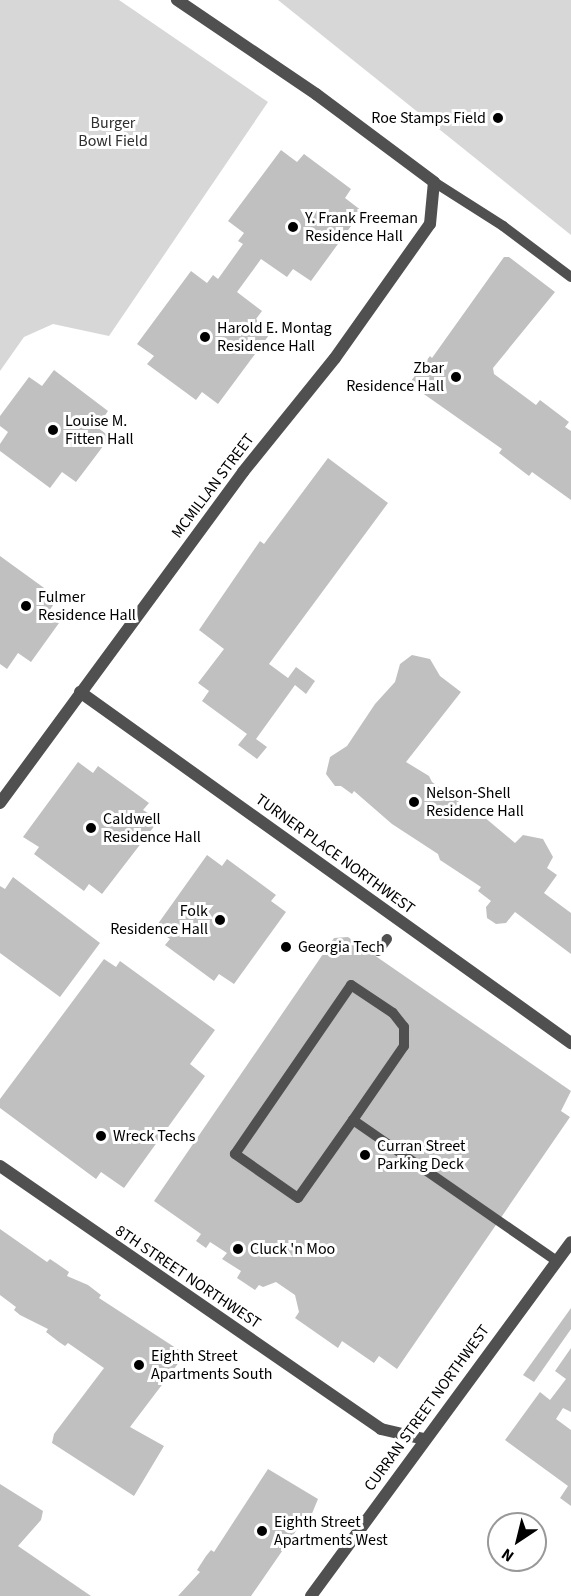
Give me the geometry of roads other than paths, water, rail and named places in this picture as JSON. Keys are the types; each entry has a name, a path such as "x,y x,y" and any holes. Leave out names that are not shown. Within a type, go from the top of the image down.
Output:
{"street":[{"path":"177,0 316,94 434,182"},
{"name":"MCMILLAN STREET","path":"0,803 243,472 334,358 430,224 434,182"},
{"name":"TURNER PLACE NORTHWEST","path":"80,692 571,1043"},
{"name":"8TH STREET NORTHWEST","path":"0,1167 381,1429 424,1439"},
{"name":"CURRAN STREET NORTHWEST","path":"311,1596 424,1439 571,1242"}],"lane":[{"path":"434,182 502,226 571,277"},
{"path":"378,951 387,939"},
{"path":"351,985 393,1013 404,1027 404,1046 353,1120 298,1198 235,1154 351,985"},
{"path":"353,1120 557,1261"}],"place":[{"name":"Roe Stamps Field","path":"498,118"},
{"name":"Y. Frank Freeman Residence Hall","path":"293,227"},
{"name":"Harold E. Montag Residence Hall","path":"205,337"},
{"name":"Zbar Residence Hall","path":"456,377"},
{"name":"Louise M. Fitten Hall","path":"53,430"},
{"name":"Fulmer Residence Hall","path":"26,606"},
{"name":"Nelson-Shell Residence Hall","path":"414,802"},
{"name":"Caldwell Residence Hall","path":"91,828"},
{"name":"Folk Residence Hall","path":"220,920"},
{"name":"Georgia Tech","path":"286,947"},
{"name":"Wreck Techs","path":"101,1136"},
{"name":"Curran Street Parking Deck","path":"365,1155"},
{"name":"Cluck 'n Moo","path":"238,1249"},
{"name":"Eighth Street Apartments South","path":"139,1365"},
{"name":"Eighth Street Apartments West","path":"262,1531"}],"park label":[{"name":"Burger Bowl Field","path":"113,132"}]}
